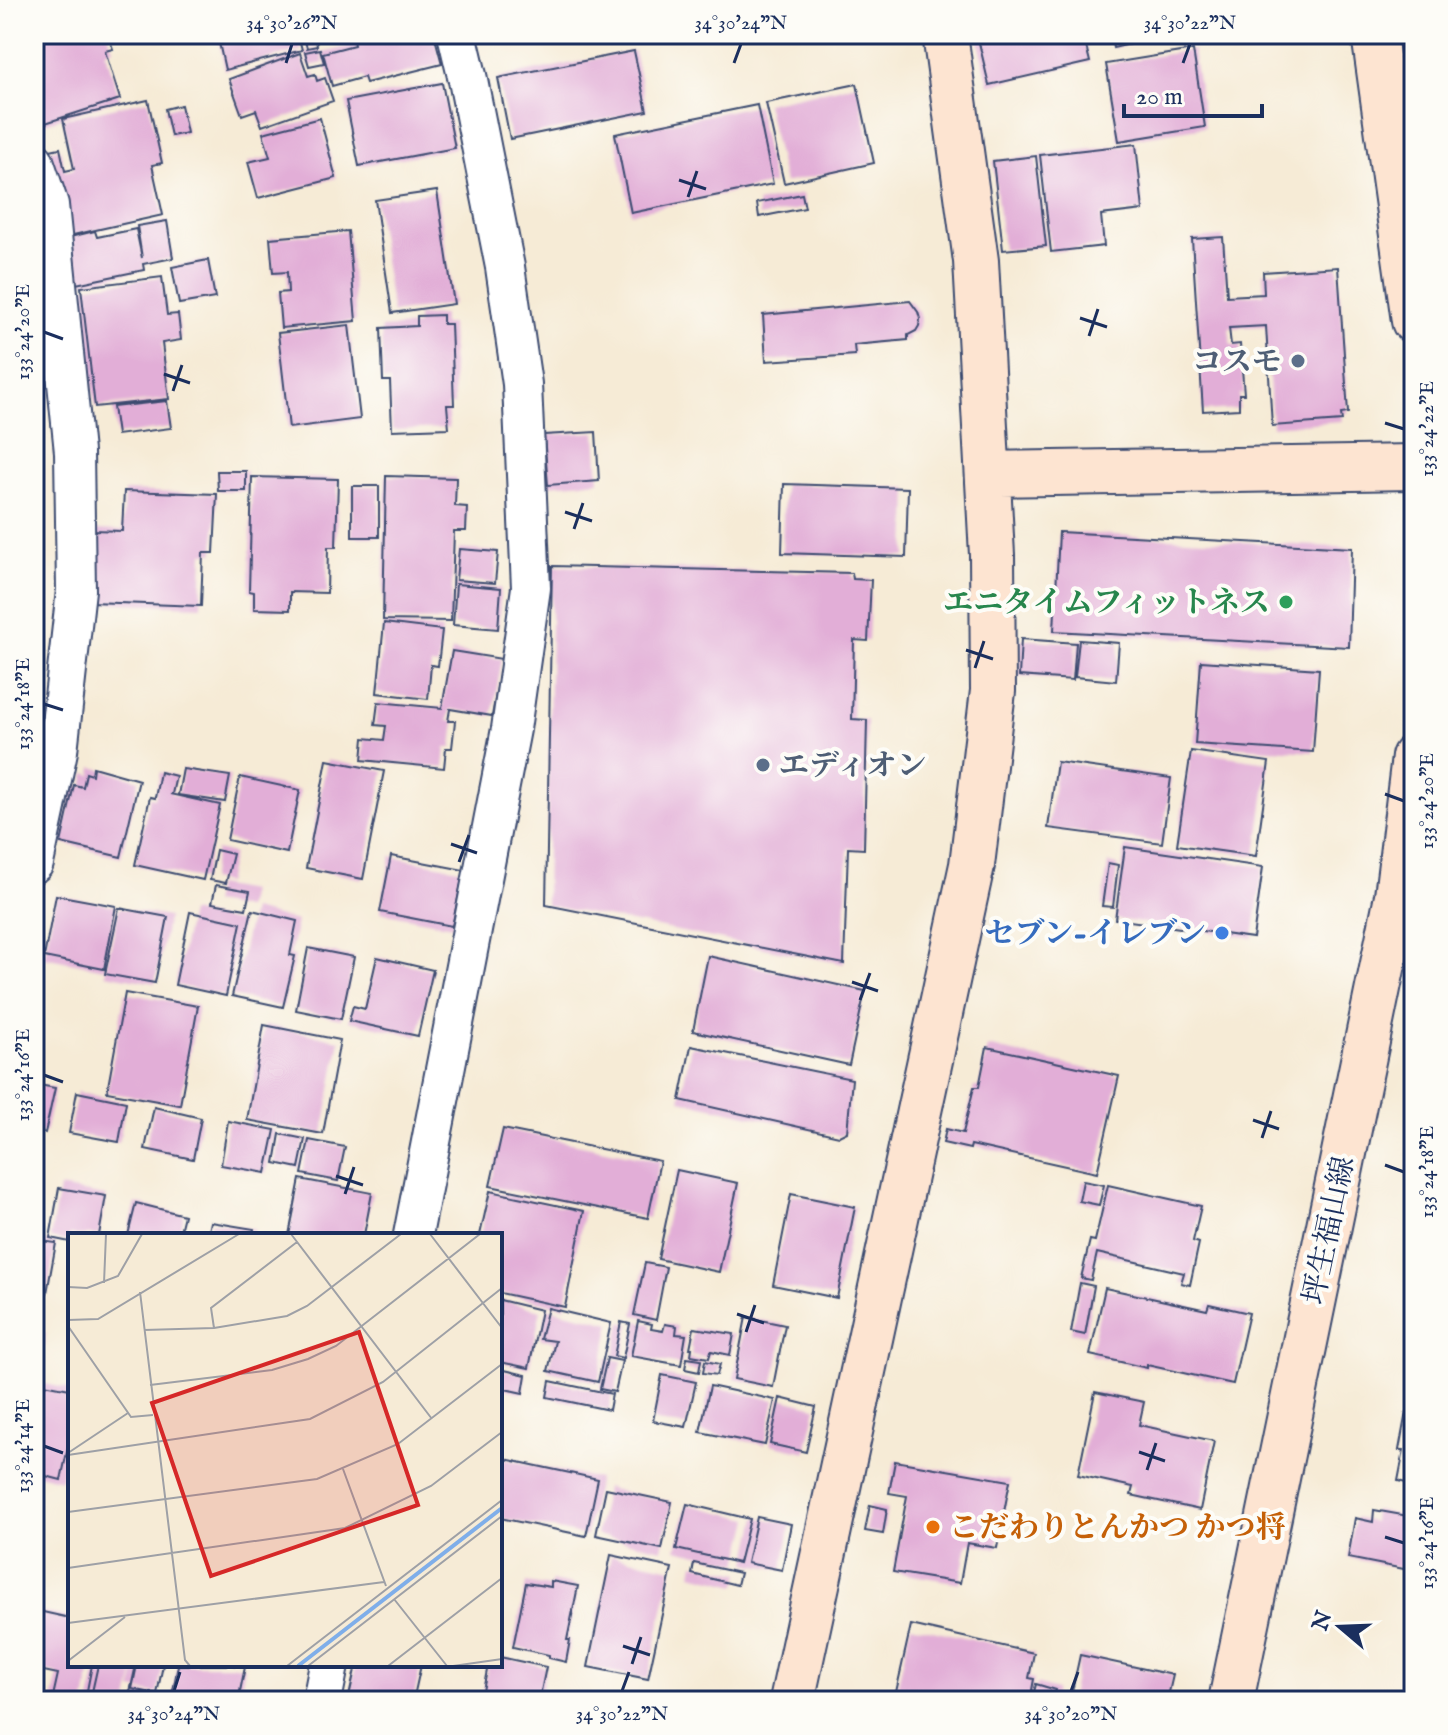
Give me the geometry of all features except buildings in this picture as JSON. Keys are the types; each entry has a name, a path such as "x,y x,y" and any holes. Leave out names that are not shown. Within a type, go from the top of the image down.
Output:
{"street":[{"path":"413,1233 511,729 531,588 522,384 505,267 457,34"},
{"path":"792,1701 972,865 993,691 992,555 976,261 945,34"},
{"path":"1374,34 1414,321"},
{"path":"34,161 49,205 74,452 76,590 58,751 34,863"},
{"path":"988,474 1414,467"},
{"name":"坪生福山線","path":"1231,1701 1397,896 1414,757"},
{"path":"322,1701 329,1667"}],"place":[{"name":"コスモ","path":"1298,361"},
{"name":"エニタイムフィットネス","path":"1286,602"},
{"name":"エディオン","path":"763,765"},
{"name":"セブン-イレブン","path":"1222,933"},
{"name":"こだわりとんかつ かつ将","path":"933,1527"}]}
